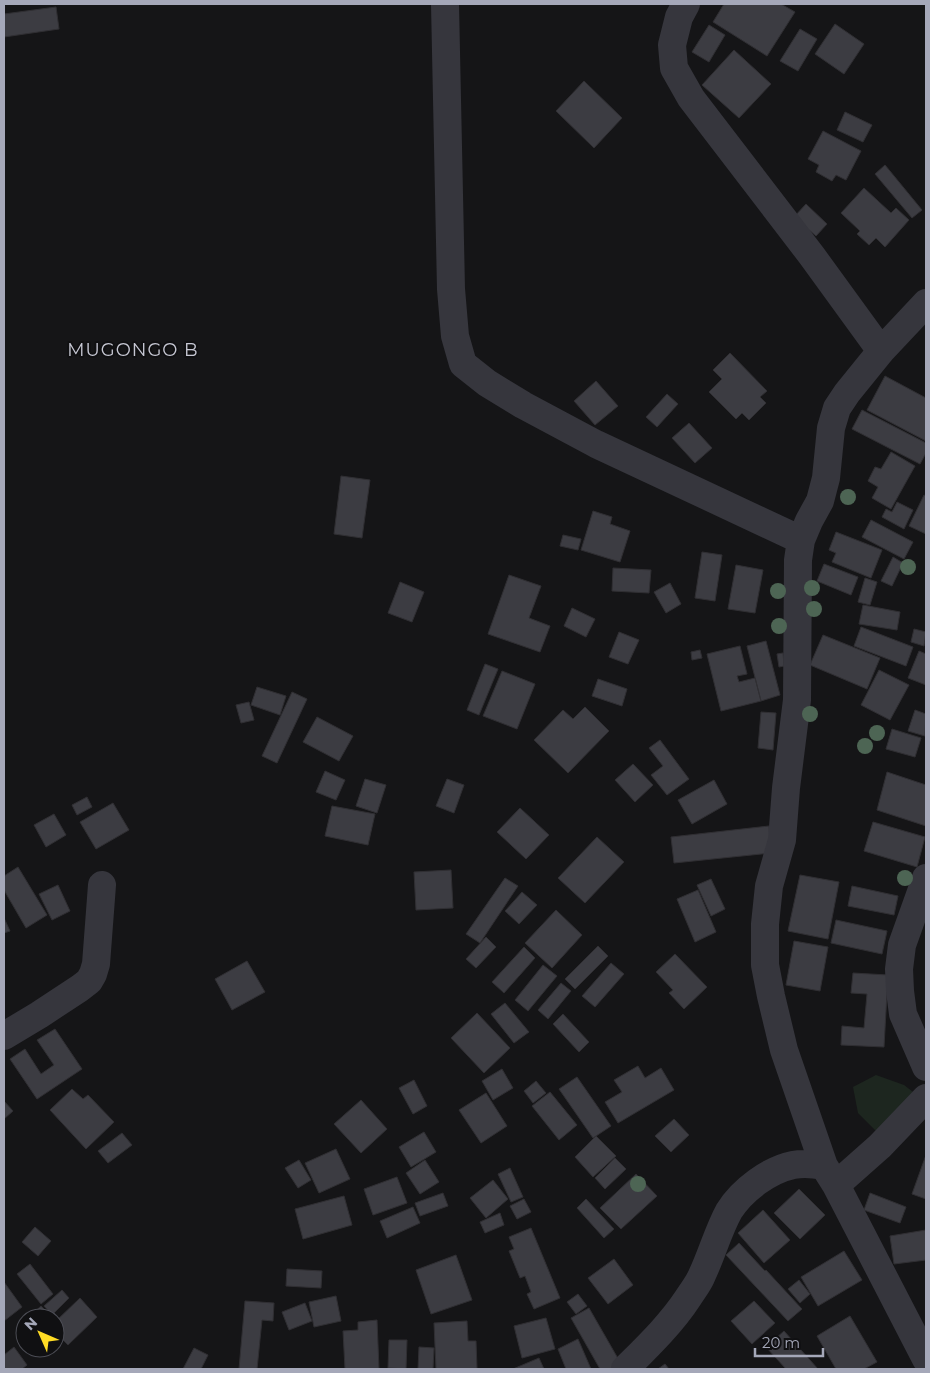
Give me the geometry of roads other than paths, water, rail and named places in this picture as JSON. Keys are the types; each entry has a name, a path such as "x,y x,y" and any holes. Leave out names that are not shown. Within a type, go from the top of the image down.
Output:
{"street":[{"path":"445,4 451,289 455,336 463,364 487,383 523,405 596,444 801,540"},
{"path":"686,4 679,17 672,45 674,68 691,98 812,256 881,351"},
{"path":"926,303 881,351 837,408 831,428 826,478 820,501 801,540 798,560 796,700 782,840 769,886 765,924 765,965 784,1050 830,1175 926,1359"},
{"path":"926,878 902,945 899,969 903,1014 926,1067"},
{"path":"4,1036 39,1016 80,988 93,974 96,964 102,885"},
{"path":"830,1175 880,1146 926,1098"},
{"path":"625,1369 688,1299 702,1276 730,1210 742,1195 762,1179 793,1165 813,1164 830,1175"}],"district":[{"name":"MUGONGO B","path":"133,350"}]}
